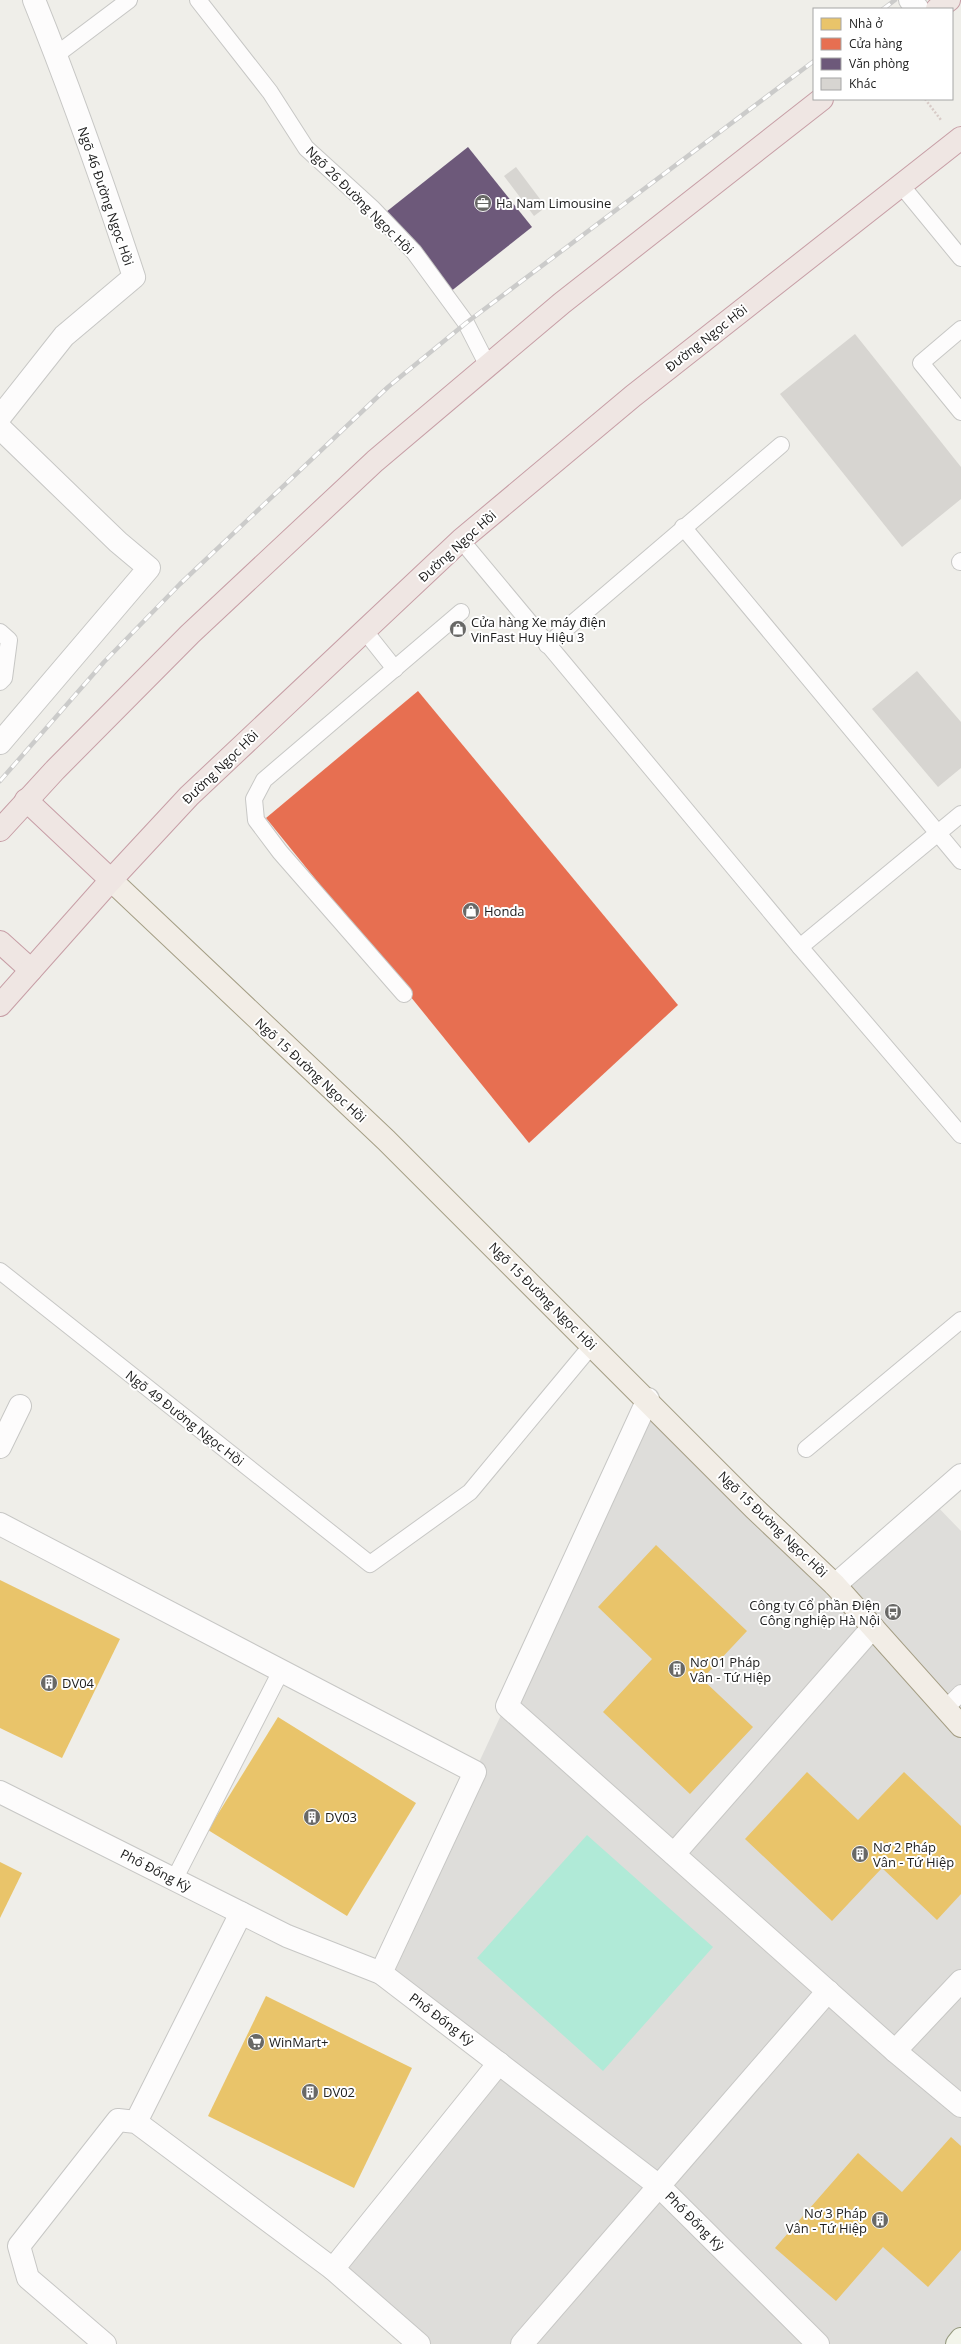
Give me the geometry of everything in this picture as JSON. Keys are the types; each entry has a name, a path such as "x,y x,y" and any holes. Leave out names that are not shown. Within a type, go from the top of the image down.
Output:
{"highway":[{"path":"939,8 949,0"},
{"path":"0,830 26,800 190,634 375,461 562,303 821,100"},
{"name":"Đường Ngọc Hồi","path":"0,1005 111,880 190,796 461,540 633,396 961,138"},
{"path":"26,800 111,880"},
{"path":"0,942 31,970"}],"main road":[{"name":"Ngõ 15 Đường Ngọc Hồi","path":"111,880 386,1140 648,1399 754,1508 835,1585 961,1726"},
{"path":"957,2344 961,2340"}],"street":[{"name":"Ngõ 46 Đường Ngọc Hồi","path":"0,417 64,336 134,276 106,191 34,0"},
{"path":"910,0 917,8"},
{"path":"0,428 118,542 149,568 0,742"},
{"path":"648,1399 507,1706 828,1991 961,2106"},
{"path":"0,1447 20,1406"},
{"path":"835,1585 961,1475"},
{"path":"0,1524 475,1772 381,1973"},
{"path":"674,1854 873,1628"},
{"name":"Phố Đống Kỳ","path":"0,1792 287,1936 381,1973 660,2186 818,2344"},
{"path":"136,2122 241,1913"},
{"path":"895,2050 961,1981"},
{"path":"522,2344 828,1991"},
{"path":"333,2269 499,2063"},
{"path":"105,2344 28,2278 19,2246 118,2120 136,2122 333,2269 419,2344"}],"lane":[{"path":"56,55 128,0"},
{"name":"Ngõ 26 Đường Ngọc Hồi","path":"198,0 270,92 306,148 373,210 414,252 466,322 488,366"},
{"path":"901,185 961,258"},
{"path":"961,329 921,363 961,412"},
{"path":"547,645 683,527 781,445"},
{"path":"683,527 961,861"},
{"path":"461,540 800,947 961,1135"},
{"path":"404,994 280,852 256,820 254,799 264,780 461,612"},
{"path":"364,630 395,669"},
{"path":"0,632 9,640 4,678 0,682"},
{"path":"800,947 961,814"},
{"name":"Ngõ 49 Đường Ngọc Hồi","path":"0,1271 370,1564 470,1492 592,1345"},
{"path":"806,1449 961,1320"},
{"path":"174,1880 281,1670"},
{"path":"946,1708 961,1693"}],"shaded area":[{"path":"648,1399 835,1585 932,1501 961,1531 961,2344 419,2344 333,2269 499,2063 381,1973"}],"green space":[{"path":"587,1835 713,1947 603,2071 477,1958"}],"building: Nhà ở":[{"name":"Nơ 01 Pháp Vân - Tứ Hiệp","path":"656,1545 747,1631 702,1679 753,1727 690,1794 603,1712 652,1659 598,1607"},
{"name":"DV04","path":"0,1580 120,1639 62,1758 0,1728"},
{"name":"DV03","path":"278,1717 416,1803 347,1916 208,1830"},
{"name":"Nơ 2 Pháp Vân - Tứ Hiệp","path":"807,1772 858,1820 904,1772 961,1826 961,1894 937,1920 882,1868 832,1921 745,1839"},
{"path":"0,1862 22,1873 0,1918"},
{"name":"DV02","path":"266,1996 412,2068 354,2188 208,2116"},
{"name":"Nơ 3 Pháp Vân - Tứ Hiệp","path":"951,2137 961,2146 961,2250 928,2287 883,2247 836,2301 775,2248 858,2153 902,2192"}],"building: Cửa hàng":[{"name":"Honda","path":"418,691 678,1005 529,1143 266,818"}],"building: Văn phòng":[{"path":"468,147 532,227 450,292 386,212"}],"building: Khác":[{"path":"516,167 546,207 534,216 504,176"},
{"path":"855,334 961,467 961,499 902,547 780,394"},
{"path":"917,671 961,722 961,768 938,787 872,709"}],"railway":[{"path":"884,8 895,0"},
{"path":"0,781 104,662 180,584 388,387 466,323 813,62"}],"place":[{"name":"Ha Nam Limousine","path":"483,203"},
{"name":"Cửa hàng Xe máy điện VinFast Huy Hiệu 3","path":"458,629"},
{"name":"Honda","path":"471,911"},
{"name":"Công ty Cổ phần Điện Công nghiệp Hà Nội","path":"893,1612"},
{"name":"Nơ 01 Pháp Vân - Tứ Hiệp","path":"677,1669"},
{"name":"DV04","path":"49,1683"},
{"name":"DV03","path":"312,1817"},
{"name":"Nơ 2 Pháp Vân - Tứ Hiệp","path":"860,1854"},
{"name":"WinMart+","path":"256,2042"},
{"name":"DV02","path":"310,2092"},
{"name":"Nơ 3 Pháp Vân - Tứ Hiệp","path":"880,2220"}]}
